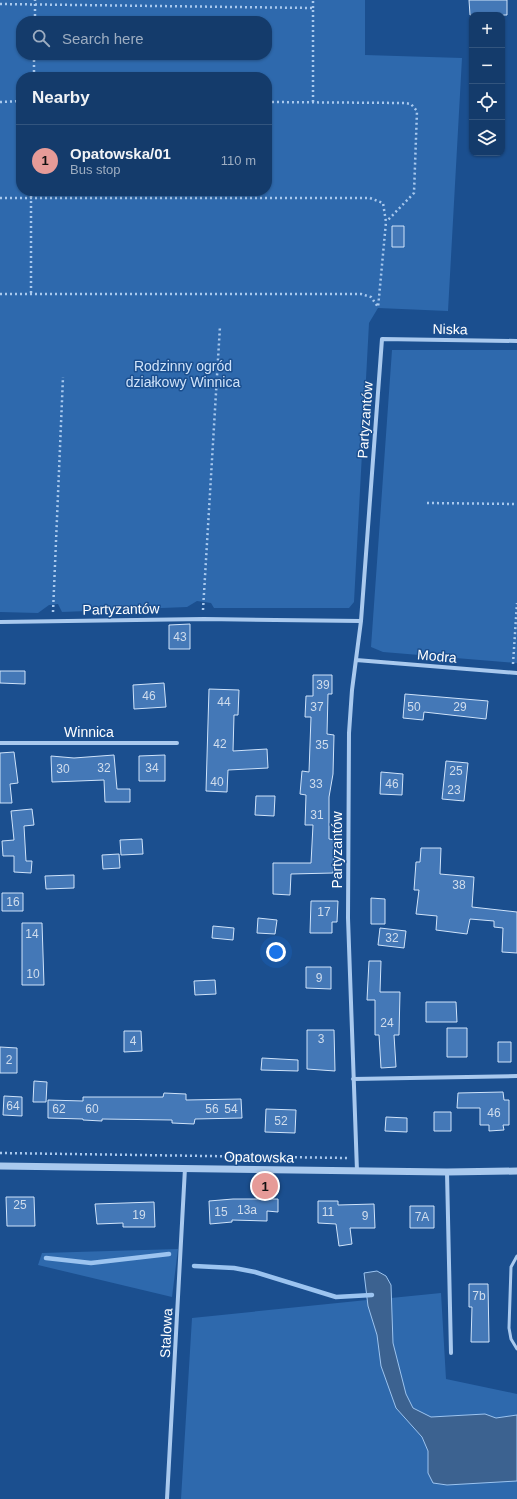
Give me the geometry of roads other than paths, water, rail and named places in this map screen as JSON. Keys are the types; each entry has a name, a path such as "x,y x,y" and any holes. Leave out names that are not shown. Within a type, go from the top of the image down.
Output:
{"street":[{"name":"Niska","path":"382,339 517,341"},
{"name":"Partyzantów","path":"357,1171 348,918 348,740 352,690 361,621 382,339"},
{"name":"Partyzantów","path":"0,622 204,619 361,621"},
{"name":"Modra","path":"356,660 515,673"},
{"name":"Winnica","path":"0,743 177,743"},
{"path":"353,1079 517,1076"},
{"name":"Opatowska","path":"0,1166 447,1172 517,1171"},
{"name":"Stalowa","path":"167,1499 185,1168"},
{"path":"447,1172 451,1353"}],"lane":[{"path":"517,1256 511,1267 509,1328 512,1340 517,1349"}],"waterway":[{"path":"46,1258 91,1263 169,1254"},
{"path":"194,1266 234,1268 255,1272 336,1297 372,1295"}],"place":[{"name":"Opatowska/01","path":"265,1186"}],"park label":[{"name":"Rodzinny ogród działkowy Winnica","path":"183,374"}]}
